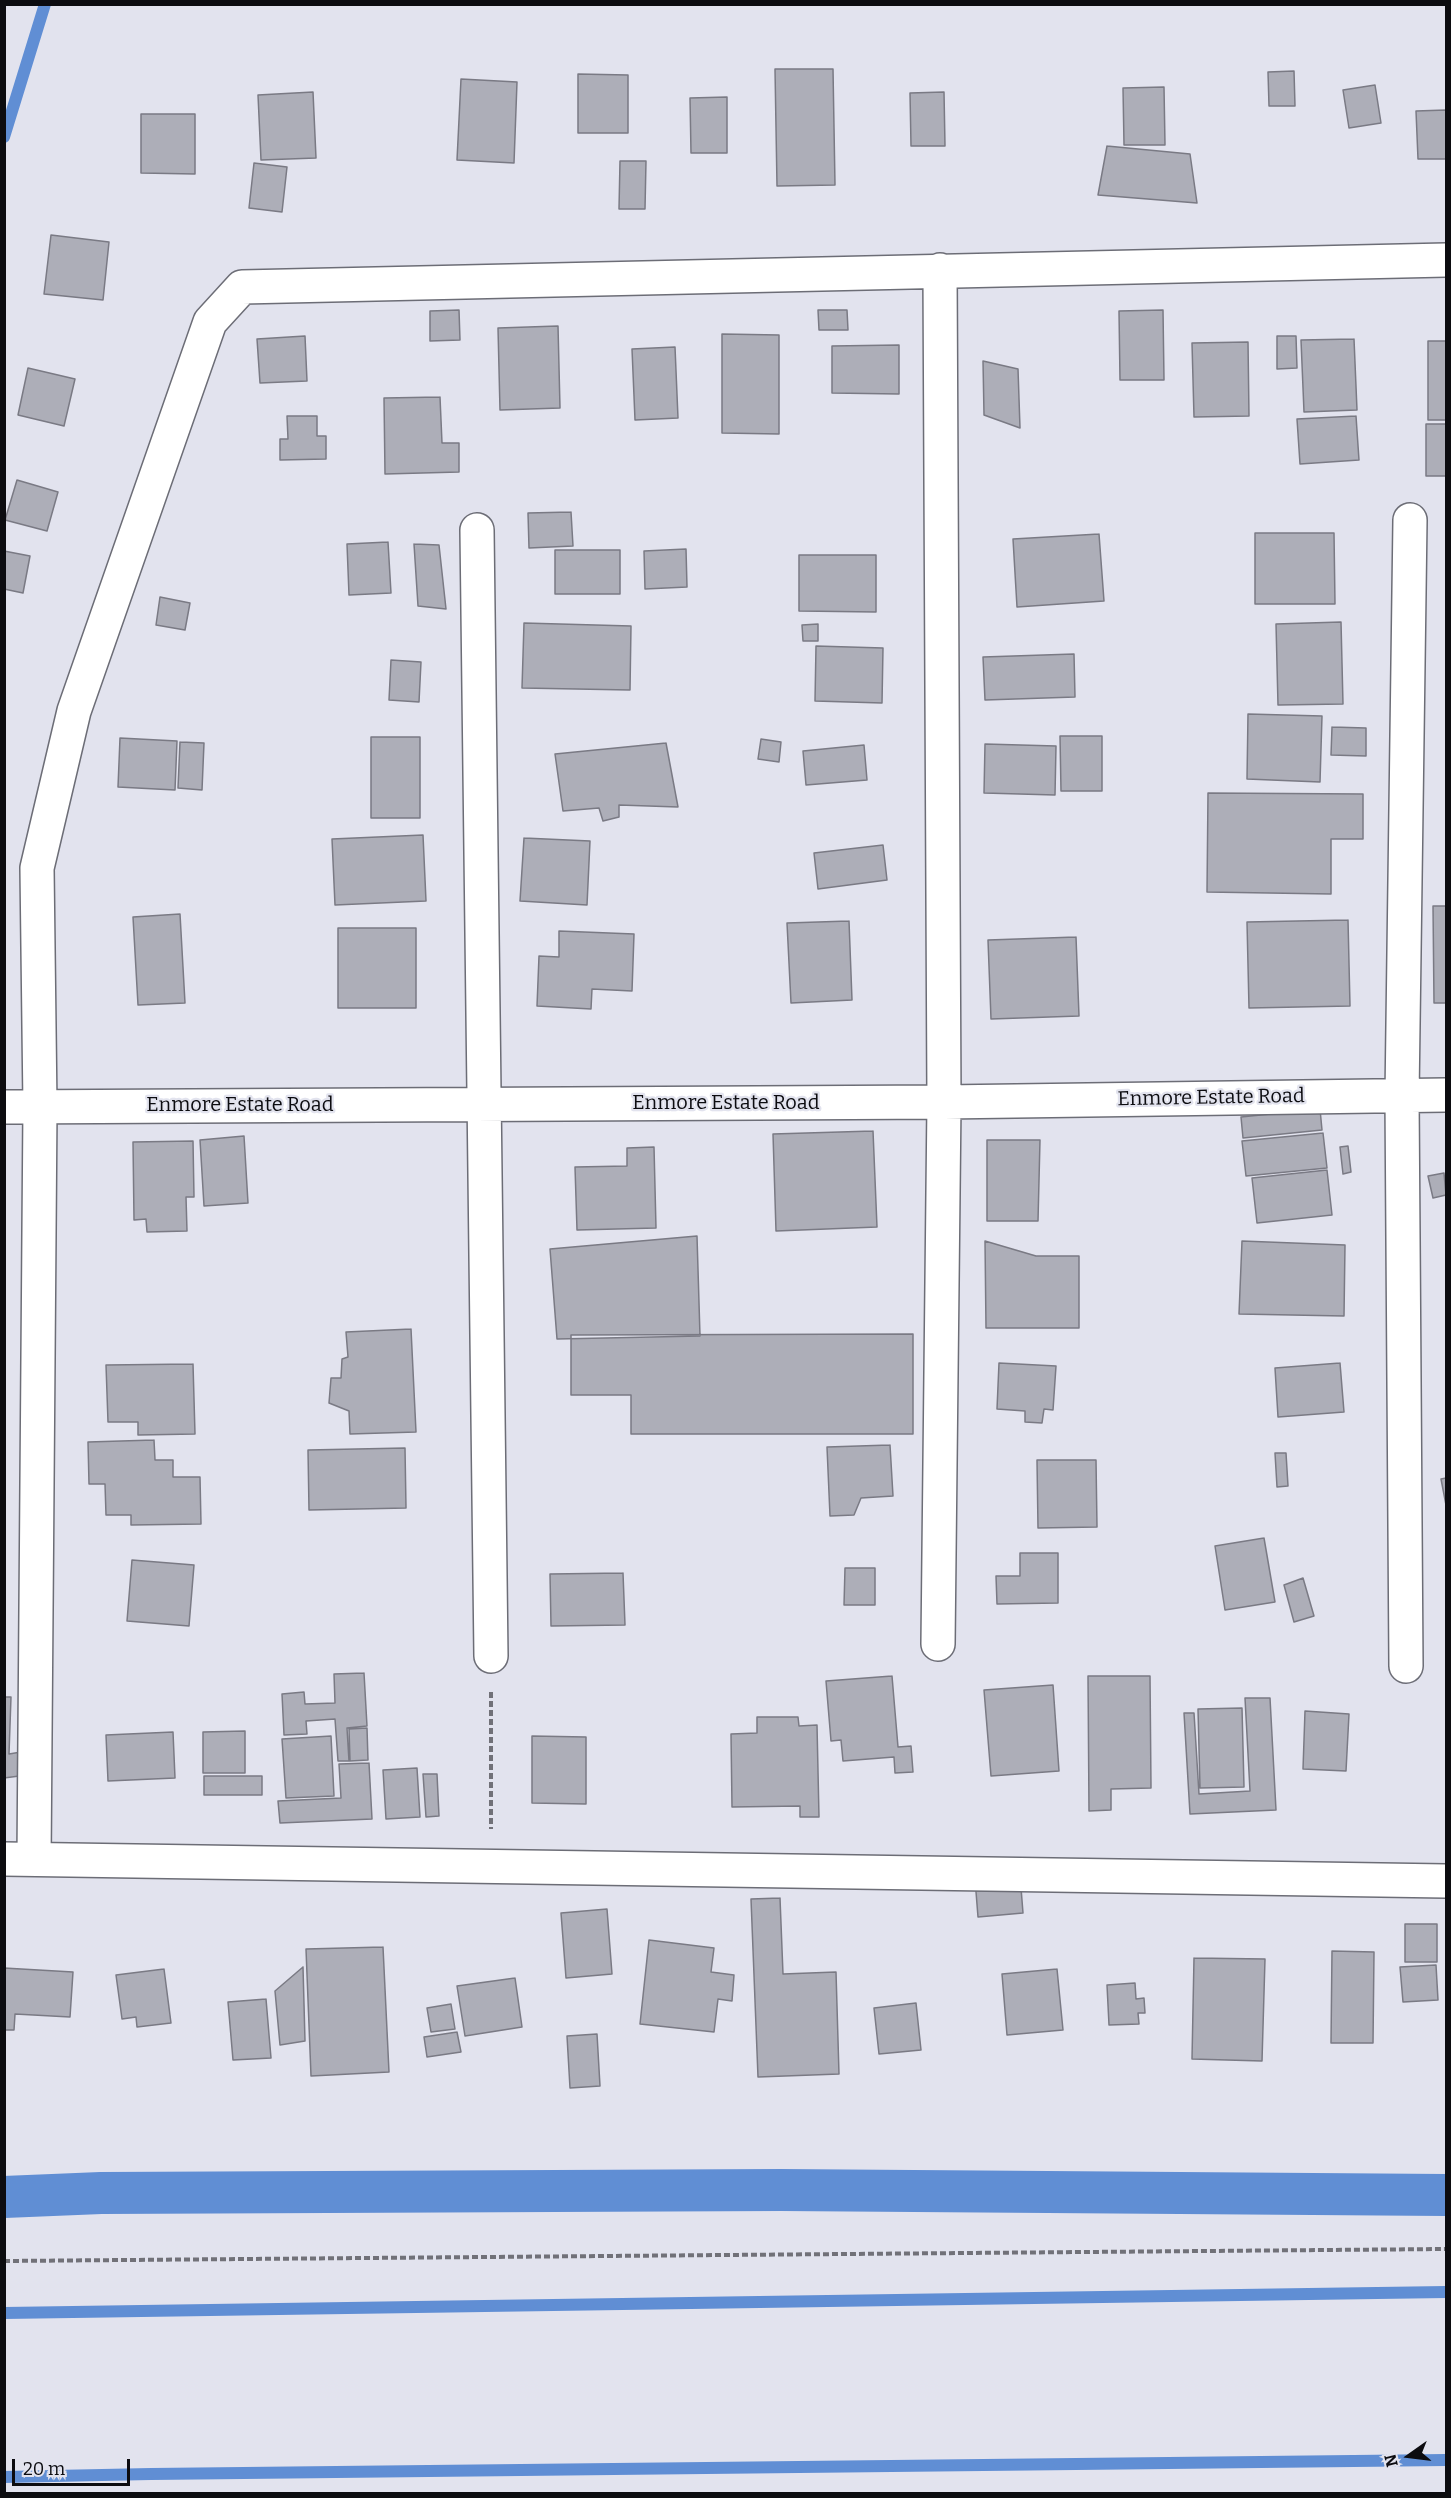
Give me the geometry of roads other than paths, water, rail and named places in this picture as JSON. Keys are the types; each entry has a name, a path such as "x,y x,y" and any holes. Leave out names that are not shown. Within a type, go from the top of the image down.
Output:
{"street":[{"path":"1446,260 242,287 210,322 74,711 37,868 40,1107 19,1859 1446,1881"},
{"path":"938,1644 944,1102 940,270"},
{"path":"1406,1666 1402,1096 1410,520"},
{"path":"477,530 491,1656"},
{"name":"Enmore Estate Road","path":"4,1107 944,1102 1446,1095"}],"waterway":[{"path":"4,137 45,4"},
{"path":"4,2197 101,2193 781,2190 1446,2195"},
{"path":"4,2313 1446,2292"},
{"path":"4,2477 1446,2460"}]}
